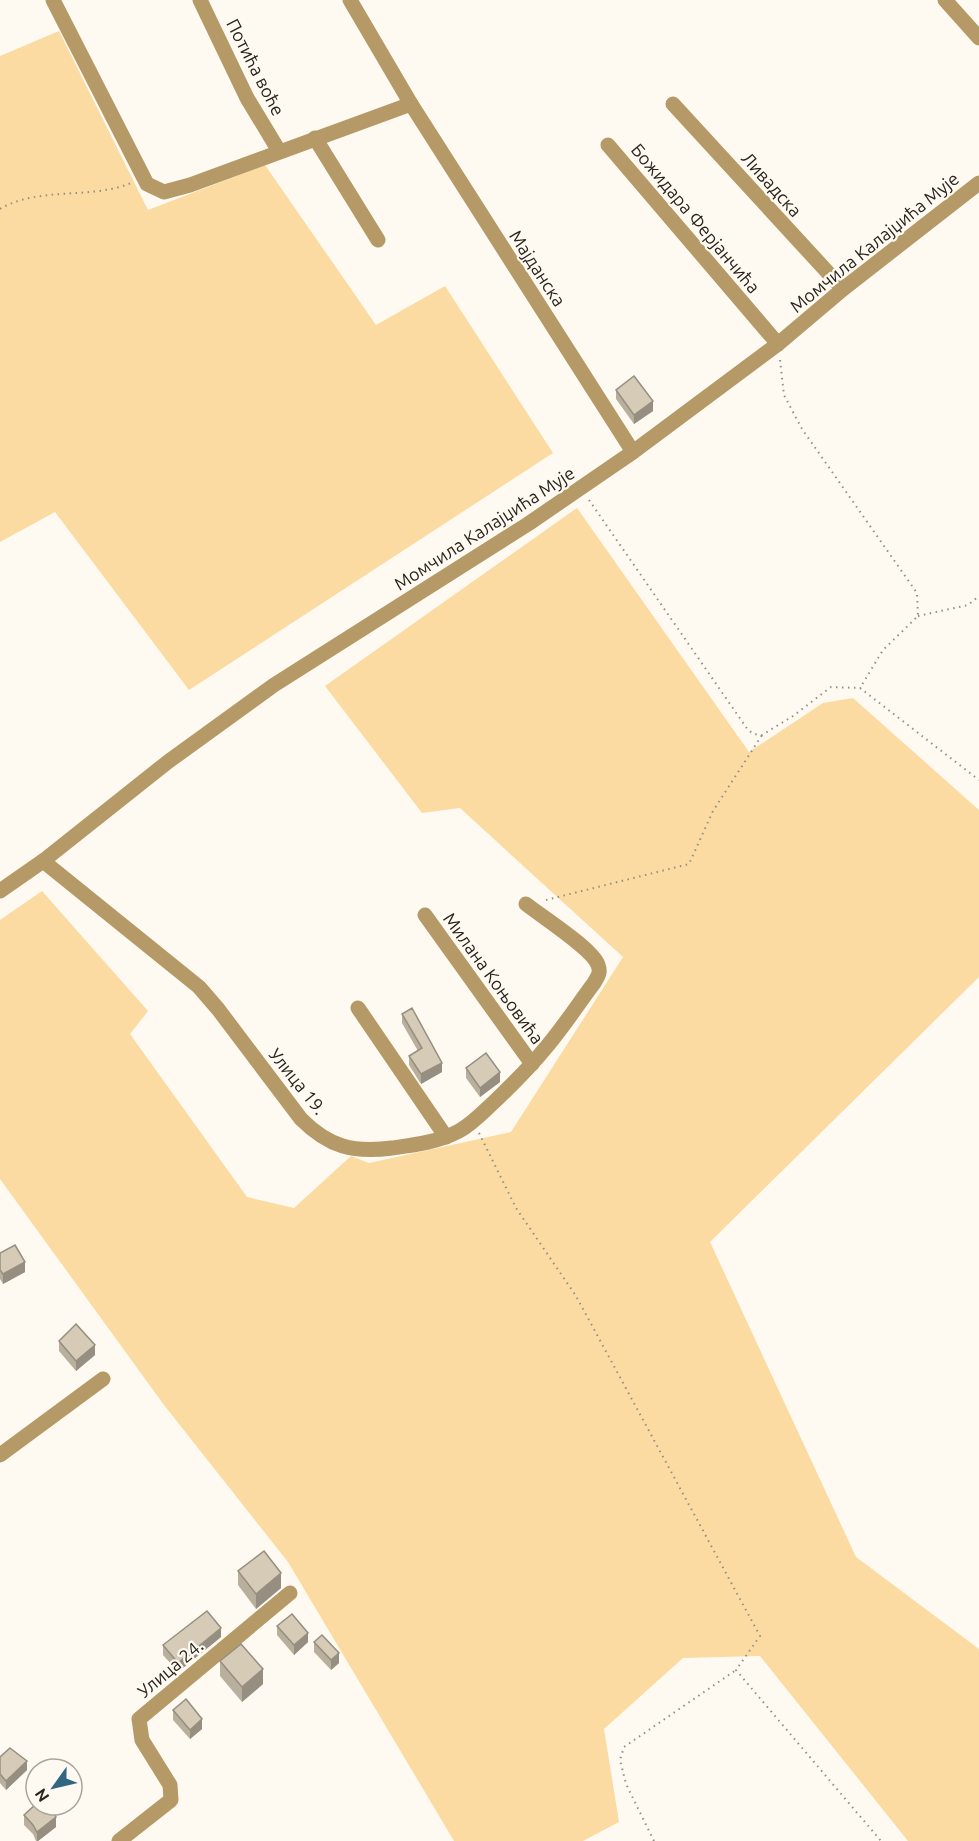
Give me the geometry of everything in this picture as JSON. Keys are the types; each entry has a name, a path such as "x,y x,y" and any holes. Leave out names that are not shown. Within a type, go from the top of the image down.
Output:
{"street":[{"path":"53,0 147,184 164,192 411,104"},
{"name":"Потића воће","path":"200,0 247,98 279,151"},
{"name":"Мајданска","path":"350,0 411,104 633,452"},
{"path":"945,0 979,38"},
{"name":"Ливадска","path":"673,104 843,290"},
{"path":"315,138 378,240"},
{"name":"Божидара Ферјанчића","path":"608,145 778,344"},
{"name":"Момчила Калајџића Мује","path":"0,891 43,861 170,761 274,685 528,524 633,452 778,344 979,183"},
{"name":"Улица 19.","path":"43,861 199,987 218,1008 301,1119 323,1138 342,1146 373,1150 412,1146 446,1137 473,1120 532,1064 550,1043 599,974 599,966 591,953 526,904"},
{"name":"Милана Коњовића","path":"425,915 532,1064"},
{"path":"358,1008 446,1137"},
{"path":"0,1455 104,1379"},
{"name":"Улица 24.","path":"119,1841 171,1800 170,1785 142,1740 139,1719 290,1593"}],"path":[{"path":"0,209 11,202 41,196 81,194 126,185 143,177"},
{"path":"778,344 784,395 802,429 917,593 918,616"},
{"path":"582,488 748,730 762,735"},
{"path":"860,688 883,650 918,616 968,605 979,596"},
{"path":"526,904 689,864 713,811 762,735 793,716 831,687 860,688 979,780"},
{"path":"473,1120 516,1208 576,1296 760,1636 736,1670 624,1747 620,1760 626,1784 654,1841"},
{"path":"736,1670 882,1841"}],"shaded area":[{"path":"59,31 148,210 265,165 376,325 445,286 553,453 189,690 55,512 0,542 0,56"},
{"path":"577,508 749,752 823,703 853,698 979,810 979,977 710,1242 856,1557 979,1649 979,1841 908,1841 760,1656 683,1658 604,1729 619,1822 583,1841 454,1841 288,1562 164,1405 0,1179 0,920 42,891 148,1011 130,1034 247,1197 294,1208 351,1156 369,1163 511,1132 623,957 460,808 422,813 325,686"}],"building":[{"path":"634,376 653,401 634,415 616,390"},
{"path":"412,1008 442,1063 421,1074 409,1056 422,1048 402,1014"},
{"path":"486,1053 500,1072 480,1088 466,1068"},
{"path":"15,1245 25,1262 3,1274 0,1270 0,1253"},
{"path":"76,1324 95,1345 76,1361 59,1341"},
{"path":"264,1551 281,1573 256,1594 238,1571"},
{"path":"207,1611 221,1628 178,1663 163,1645"},
{"path":"292,1614 308,1633 294,1645 277,1626"},
{"path":"322,1635 339,1653 331,1660 314,1642"},
{"path":"241,1644 263,1669 242,1687 220,1661"},
{"path":"186,1699 202,1719 190,1730 173,1710"},
{"path":"10,1748 24,1759 24,1764 6,1781 0,1774 0,1757"},
{"path":"26,1817 56,1817 37,1832"}]}
